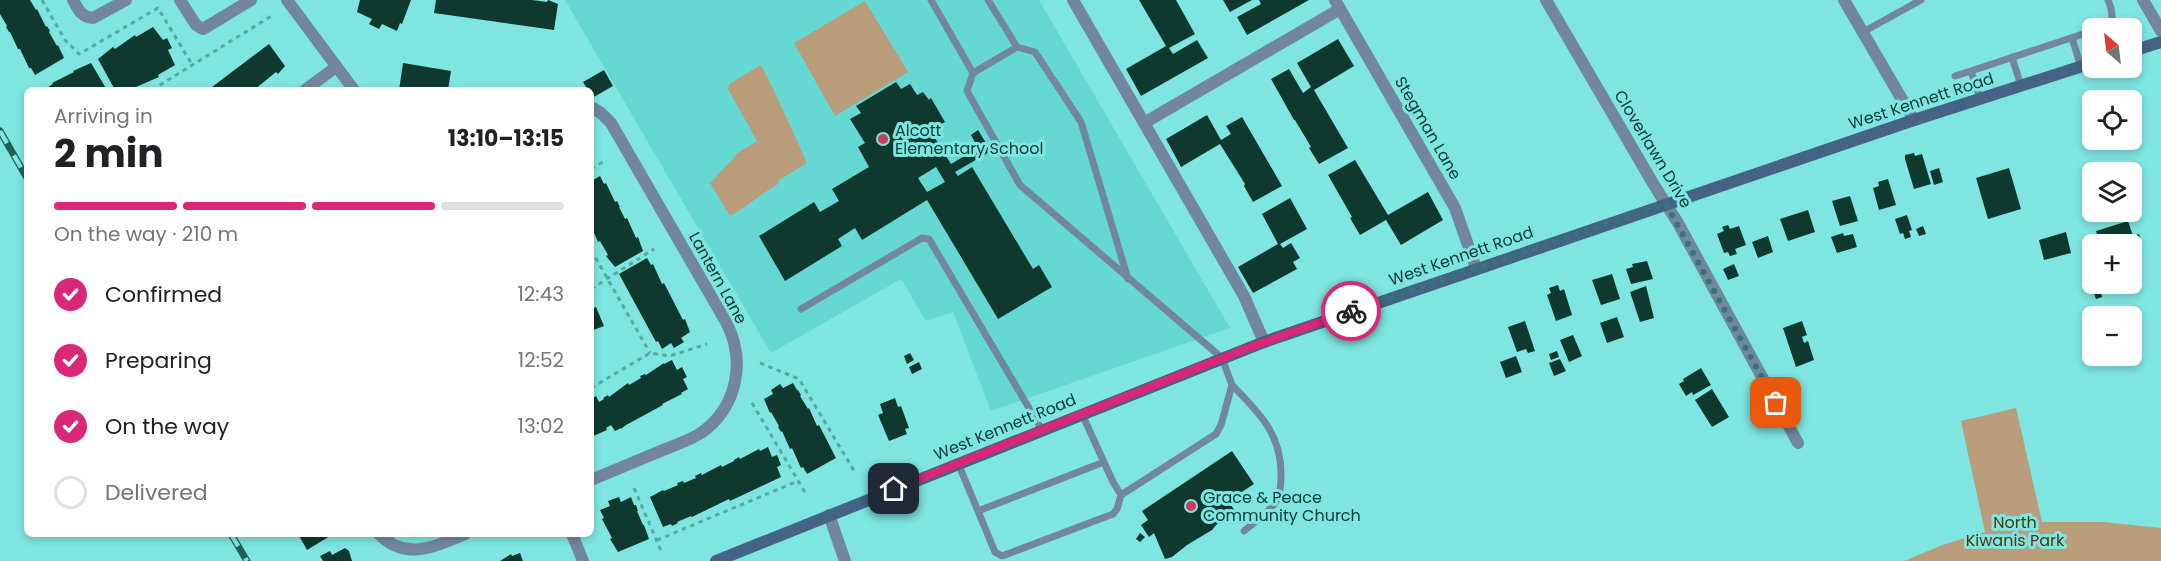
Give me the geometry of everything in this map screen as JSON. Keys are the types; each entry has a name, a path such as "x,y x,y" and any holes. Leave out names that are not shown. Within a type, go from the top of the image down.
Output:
{"street":[{"path":"73,0 84,16 93,18 126,0"},
{"path":"180,0 196,25 203,29 251,0"},
{"path":"288,0 352,87"},
{"path":"1073,0 1244,296 1264,342"},
{"name":"Cloverlawn Drive","path":"1546,0 1666,204 1798,443"},
{"path":"1844,0 1914,120"},
{"path":"2143,0 2161,30"},
{"name":"Stegman Lane","path":"1144,123 1338,5 1455,208 1476,268"},
{"path":"2142,48 2161,42"},
{"path":"309,87 336,66"},
{"name":"West Kennett Road","path":"716,561 1264,342 1914,120 2082,67"},
{"name":"Lantern Lane","path":"594,109 611,123 726,322 734,342 737,367 735,384 726,405 716,420 700,433 594,479"},
{"path":"829,515 845,561"},
{"path":"382,537 396,549 412,553 427,550 458,537"},
{"path":"573,537 583,561"}],"lane":[{"path":"931,0 973,73"},
{"path":"988,0 1017,47 1035,52 1081,122 1128,279"},
{"path":"1863,32 1921,0"},
{"path":"2108,0 2112,18"},
{"path":"1955,76 2082,34"},
{"path":"2072,38 2082,56"},
{"path":"1017,47 973,73 967,92 1020,185 1222,358 1232,385 1260,414 1280,450 1281,487 1275,502 1244,531"},
{"path":"2012,57 2021,86"},
{"path":"1971,71 1980,98"},
{"path":"801,309 922,238 929,239 1042,430"},
{"path":"1120,495 1216,434 1221,425 1232,385"},
{"path":"958,463 995,552 1002,556 1113,514 1117,509 1120,495 1082,414"},
{"path":"978,511 1104,462"}],"path":[{"path":"42,0 65,40 79,54 158,8 193,66"},
{"path":"157,87 273,15"},
{"path":"594,167 603,162"},
{"path":"594,287 654,249"},
{"path":"594,255 650,353"},
{"path":"594,385 650,353 670,356 707,344"},
{"path":"760,363 800,379 856,474"},
{"path":"752,403 806,494"},
{"path":"657,540 798,481"},
{"path":"634,488 662,553"}],"shaded area":[{"name":"Alcott Elementary School","path":"565,0 1039,0 1230,328 991,411 953,312 926,321 901,279 771,353"}],"green space":[{"path":"865,1 908,72 835,116 794,43"},
{"path":"761,65 807,163 779,180 777,185 730,216 710,183 736,154 757,141 728,89 729,84"},
{"name":"North Kiwanis Park","path":"2016,408 2042,522 2103,522 2161,528 2161,561 1904,561 1945,544 1985,532 1961,421"}],"building":[{"path":"0,0 30,0 64,58 35,75 6,27 0,14"},
{"path":"360,0 411,0 397,31 382,24 379,29 369,24 372,19 357,12"},
{"path":"436,0 547,2 548,0 558,4 554,30 434,13"},
{"path":"1139,0 1176,0 1195,34 1169,48 1173,54 1197,40 1208,58 1141,96 1126,69 1166,46"},
{"path":"1223,0 1252,0 1230,12"},
{"path":"1259,0 1309,0 1247,35 1237,17 1261,4"},
{"path":"153,27 163,40 167,38 172,48 168,50 175,65 158,75 159,77 136,87 113,87 98,59 113,47 115,49 135,35 136,37"},
{"path":"1338,39 1354,66 1314,90 1348,148 1319,164 1271,79 1289,69 1303,93 1311,87 1297,63"},
{"path":"269,44 285,66 278,74 276,72 258,87 212,87"},
{"path":"91,63 105,87 48,87"},
{"path":"403,63 451,71 448,87 399,87"},
{"path":"604,70 613,86 594,97 594,87 586,87 583,82"},
{"path":"896,82 901,89 910,84 917,95 923,92 929,100 931,98 945,122 930,130 951,164 978,148 971,135 978,130 991,151 955,172 958,176 972,167 1033,269 1039,265 1052,287 998,319 927,200 862,240 855,228 838,239 842,246 785,281 759,236 814,202 820,212 839,201 832,189 869,167 858,147 865,143 850,119 861,113 856,106","holes":["936,167 945,182 927,192 918,178"]},
{"path":"1207,115 1221,140 1231,134 1226,126 1242,117 1282,186 1253,202 1245,184 1220,144 1181,167 1166,139"},
{"path":"1914,153 1915,156 1922,154 1931,184 1914,189 1905,155"},
{"path":"1355,160 1388,215 1428,192 1443,220 1401,245 1386,220 1360,235 1328,175"},
{"path":"1939,168 1943,182 1934,185 1930,171"},
{"path":"2009,168 2021,209 1988,219 1976,178"},
{"path":"600,176 604,184 606,183 636,238 638,237 643,251 615,267 606,256 608,255 594,233 594,179"},
{"path":"1888,179 1896,205 1879,210 1873,188 1879,186 1878,182"},
{"path":"1850,196 1858,221 1840,226 1832,201"},
{"path":"1290,198 1307,229 1280,244 1283,248 1291,243 1300,258 1293,262 1297,269 1253,293 1238,267 1278,244 1262,214"},
{"path":"1808,210 1815,232 1788,241 1780,219"},
{"path":"1907,215 1912,230 1909,231 1911,237 1905,239 1903,233 1900,234 1895,219"},
{"path":"2128,222 2132,234 2097,234 2096,231"},
{"path":"1728,225 1730,229 1739,226 1746,245 1735,249 1737,254 1730,256 1728,252 1724,253 1717,234 1724,231 1722,227"},
{"path":"1923,226 1926,234 1919,236 1916,229"},
{"path":"2066,232 2071,253 2044,260 2039,240"},
{"path":"1843,233 1844,236 1853,234 1857,247 1837,253 1831,237"},
{"path":"1768,236 1773,252 1758,258 1752,242"},
{"path":"647,258 651,265 653,264 683,320 685,319 690,332 681,338 684,342 674,348 671,343 662,349 658,341 656,342 619,274"},
{"path":"1647,261 1653,279 1631,284 1626,269 1633,267 1632,264"},
{"path":"1734,264 1739,276 1728,280 1723,269"},
{"path":"1612,274 1620,299 1601,305 1592,280"},
{"path":"1558,285 1560,291 1564,289 1572,315 1556,321 1547,295 1551,293 1549,288"},
{"path":"1646,286 1654,318 1640,322 1630,292"},
{"path":"2094,294 2101,294 2102,297 2096,299"},
{"path":"596,307 604,326 594,330 594,308"},
{"path":"1617,317 1624,337 1607,343 1600,323"},
{"path":"1525,321 1535,351 1528,353 1526,349 1517,352 1508,327"},
{"path":"1802,321 1807,335 1802,337 1804,343 1808,341 1814,360 1796,367 1783,328"},
{"path":"1573,335 1582,356 1569,362 1560,340"},
{"path":"1557,351 1559,357 1551,360 1549,354"},
{"path":"910,353 914,360 907,364 904,356"},
{"path":"1516,356 1522,372 1506,378 1500,362"},
{"path":"1560,359 1566,371 1554,376 1549,363"},
{"path":"672,360 677,370 682,367 687,377 683,379 688,389 621,429 615,431 611,425 606,428 607,430 594,436 594,397 596,396 599,402"},
{"path":"919,362 922,369 912,374 909,367"},
{"path":"1701,368 1711,385 1693,395 1692,392 1686,396 1679,384"},
{"path":"793,383 836,458 807,474 803,467 801,468 792,448 790,449 764,399 773,394 771,390 780,384 783,388"},
{"path":"1712,389 1729,417 1712,427 1695,400"},
{"path":"895,398 898,407 901,406 909,428 905,429 907,434 889,441 878,415 883,413 880,404"},
{"path":"768,447 772,457 777,455 781,465 777,467 781,477 672,526 671,524 663,527 650,497 678,485 677,483 683,481 684,483 701,473 702,475 739,457 740,459"},
{"name":"Grace & Peace Community Church","path":"1232,451 1254,484 1228,501 1235,511 1212,530 1172,557 1165,559 1154,533 1149,537 1141,525 1148,520 1142,511"},
{"path":"619,497 621,502 631,497 649,539 618,552 610,539 612,538 600,510 610,506 608,501"},
{"path":"1140,533 1145,537 1140,542 1136,539"},
{"path":"300,537 328,537 307,550"},
{"path":"345,548 349,551 352,561 323,561 320,556 330,551 332,555"},
{"path":"520,553 523,561 500,561 511,554 512,556"}],"railway":[{"path":"0,131 24,173"},
{"path":"233,537 247,561"}],"way so far":[{"path":"1351,311 1666,204 1776,403"}],"place":[{"name":"Alcott Elementary School","path":"883,139"},
{"name":"Grace & Peace Community Church","path":"1191,506"}],"route":[{"path":"894,489 1281,335 1351,311"}]}
